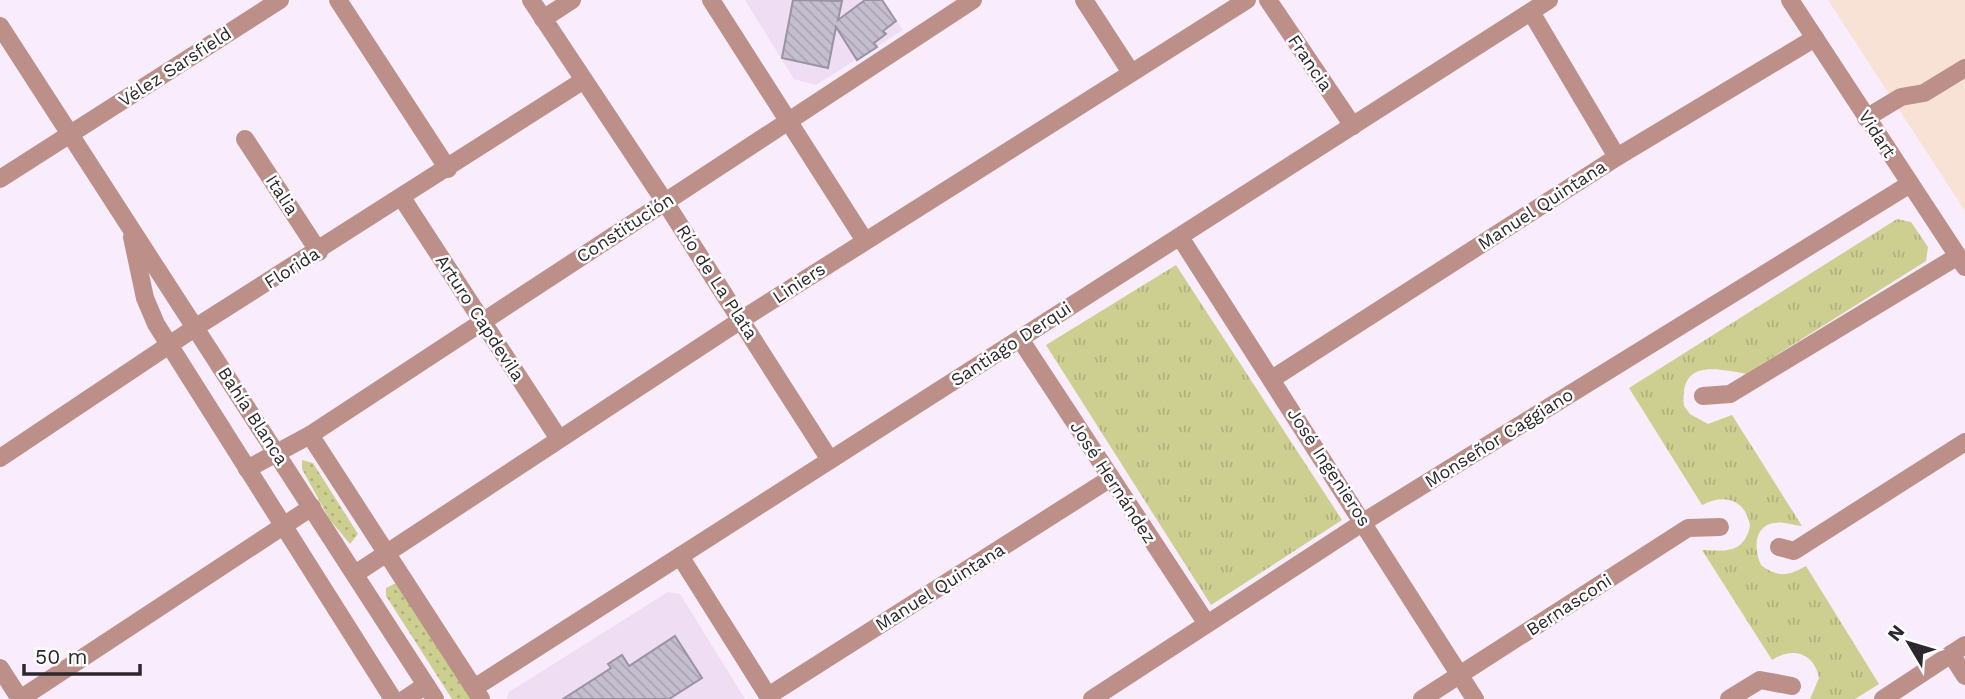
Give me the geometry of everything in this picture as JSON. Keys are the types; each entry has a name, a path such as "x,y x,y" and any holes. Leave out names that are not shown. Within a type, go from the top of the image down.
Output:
{"street":[{"name":"Vélez Sarsfield","path":"0,179 279,0"},
{"path":"338,0 447,169"},
{"name":"Río de La Plata","path":"531,0 665,202 830,460"},
{"path":"543,19 572,0"},
{"path":"711,0 865,241"},
{"name":"Constitución","path":"247,469 310,435 972,0"},
{"path":"1084,0 1130,71"},
{"name":"Liniers","path":"355,574 741,320 1130,71 1247,0"},
{"name":"Francia","path":"1268,0 1353,126"},
{"name":"Santiago Derqui","path":"477,694 680,556 1549,0"},
{"name":"Vidart","path":"1790,0 1962,262"},
{"path":"1531,12 1617,157"},
{"name":"Bahía Blanca","path":"0,26 430,692"},
{"name":"Manuel Quintana","path":"1272,379 1617,157 1815,38"},
{"path":"1866,118 1901,97 1924,93 1965,68"},
{"path":"1901,97 1913,79"},
{"name":"Florida","path":"0,457 196,327 319,252 584,80"},
{"name":"Italia","path":"245,139 319,252"},
{"name":"Monseñor Caggiano","path":"1092,699 1365,522 1910,184"},
{"name":"Arturo Capdevila","path":"402,198 558,439"},
{"path":"130,227 145,298 169,345 393,699"},
{"name":"José Ingenieros","path":"1180,237 1365,522 1475,699"},
{"path":"1703,397 1730,394 1962,262"},
{"name":"José Hernández","path":"1020,339 1207,624"},
{"path":"310,435 477,694"},
{"path":"1779,547 1794,551 1965,442"},
{"name":"Manuel Quintana","path":"769,697 1111,478"},
{"path":"0,668 20,699 312,507"},
{"name":"Bernasconi","path":"1422,699 1689,527 1720,527"},
{"path":"680,556 769,697"},
{"path":"1883,699 1958,650 1965,676"},
{"path":"1729,699 1760,680 1792,686"},
{"path":"405,699 430,692"}],"shaded area":[{"path":"745,0 882,0 903,30 816,85 794,79"},
{"path":"1828,0 1965,0 1965,211"},
{"path":"668,592 680,594 745,699 507,699 509,692"}],"green space":[{"path":"1897,219 1911,222 1928,247 1926,261 1746,374 1702,370 1687,381 1684,391 1684,406 1690,414 1708,424 1732,415 1802,526 1777,523 1762,529 1756,546 1761,565 1778,574 1794,572 1806,566 1879,684 1855,699 1810,699 1819,678 1812,662 1801,654 1794,653 1772,660 1702,550 1732,549 1743,542 1750,526 1744,510 1733,501 1726,500 1702,505 1629,388"},
{"path":"1176,265 1342,520 1211,605 1046,345"},
{"path":"302,460 313,463 358,534 350,544 330,520 302,469"},
{"path":"396,583 472,699 452,699 386,596 386,588"}],"building":[{"path":"793,0 842,1 838,20 865,0 882,0 896,21 883,31 886,34 874,43 877,47 857,60 836,27 828,68 782,58"},
{"path":"675,636 702,678 669,699 563,699 611,668 608,664 622,655 629,666"}]}
